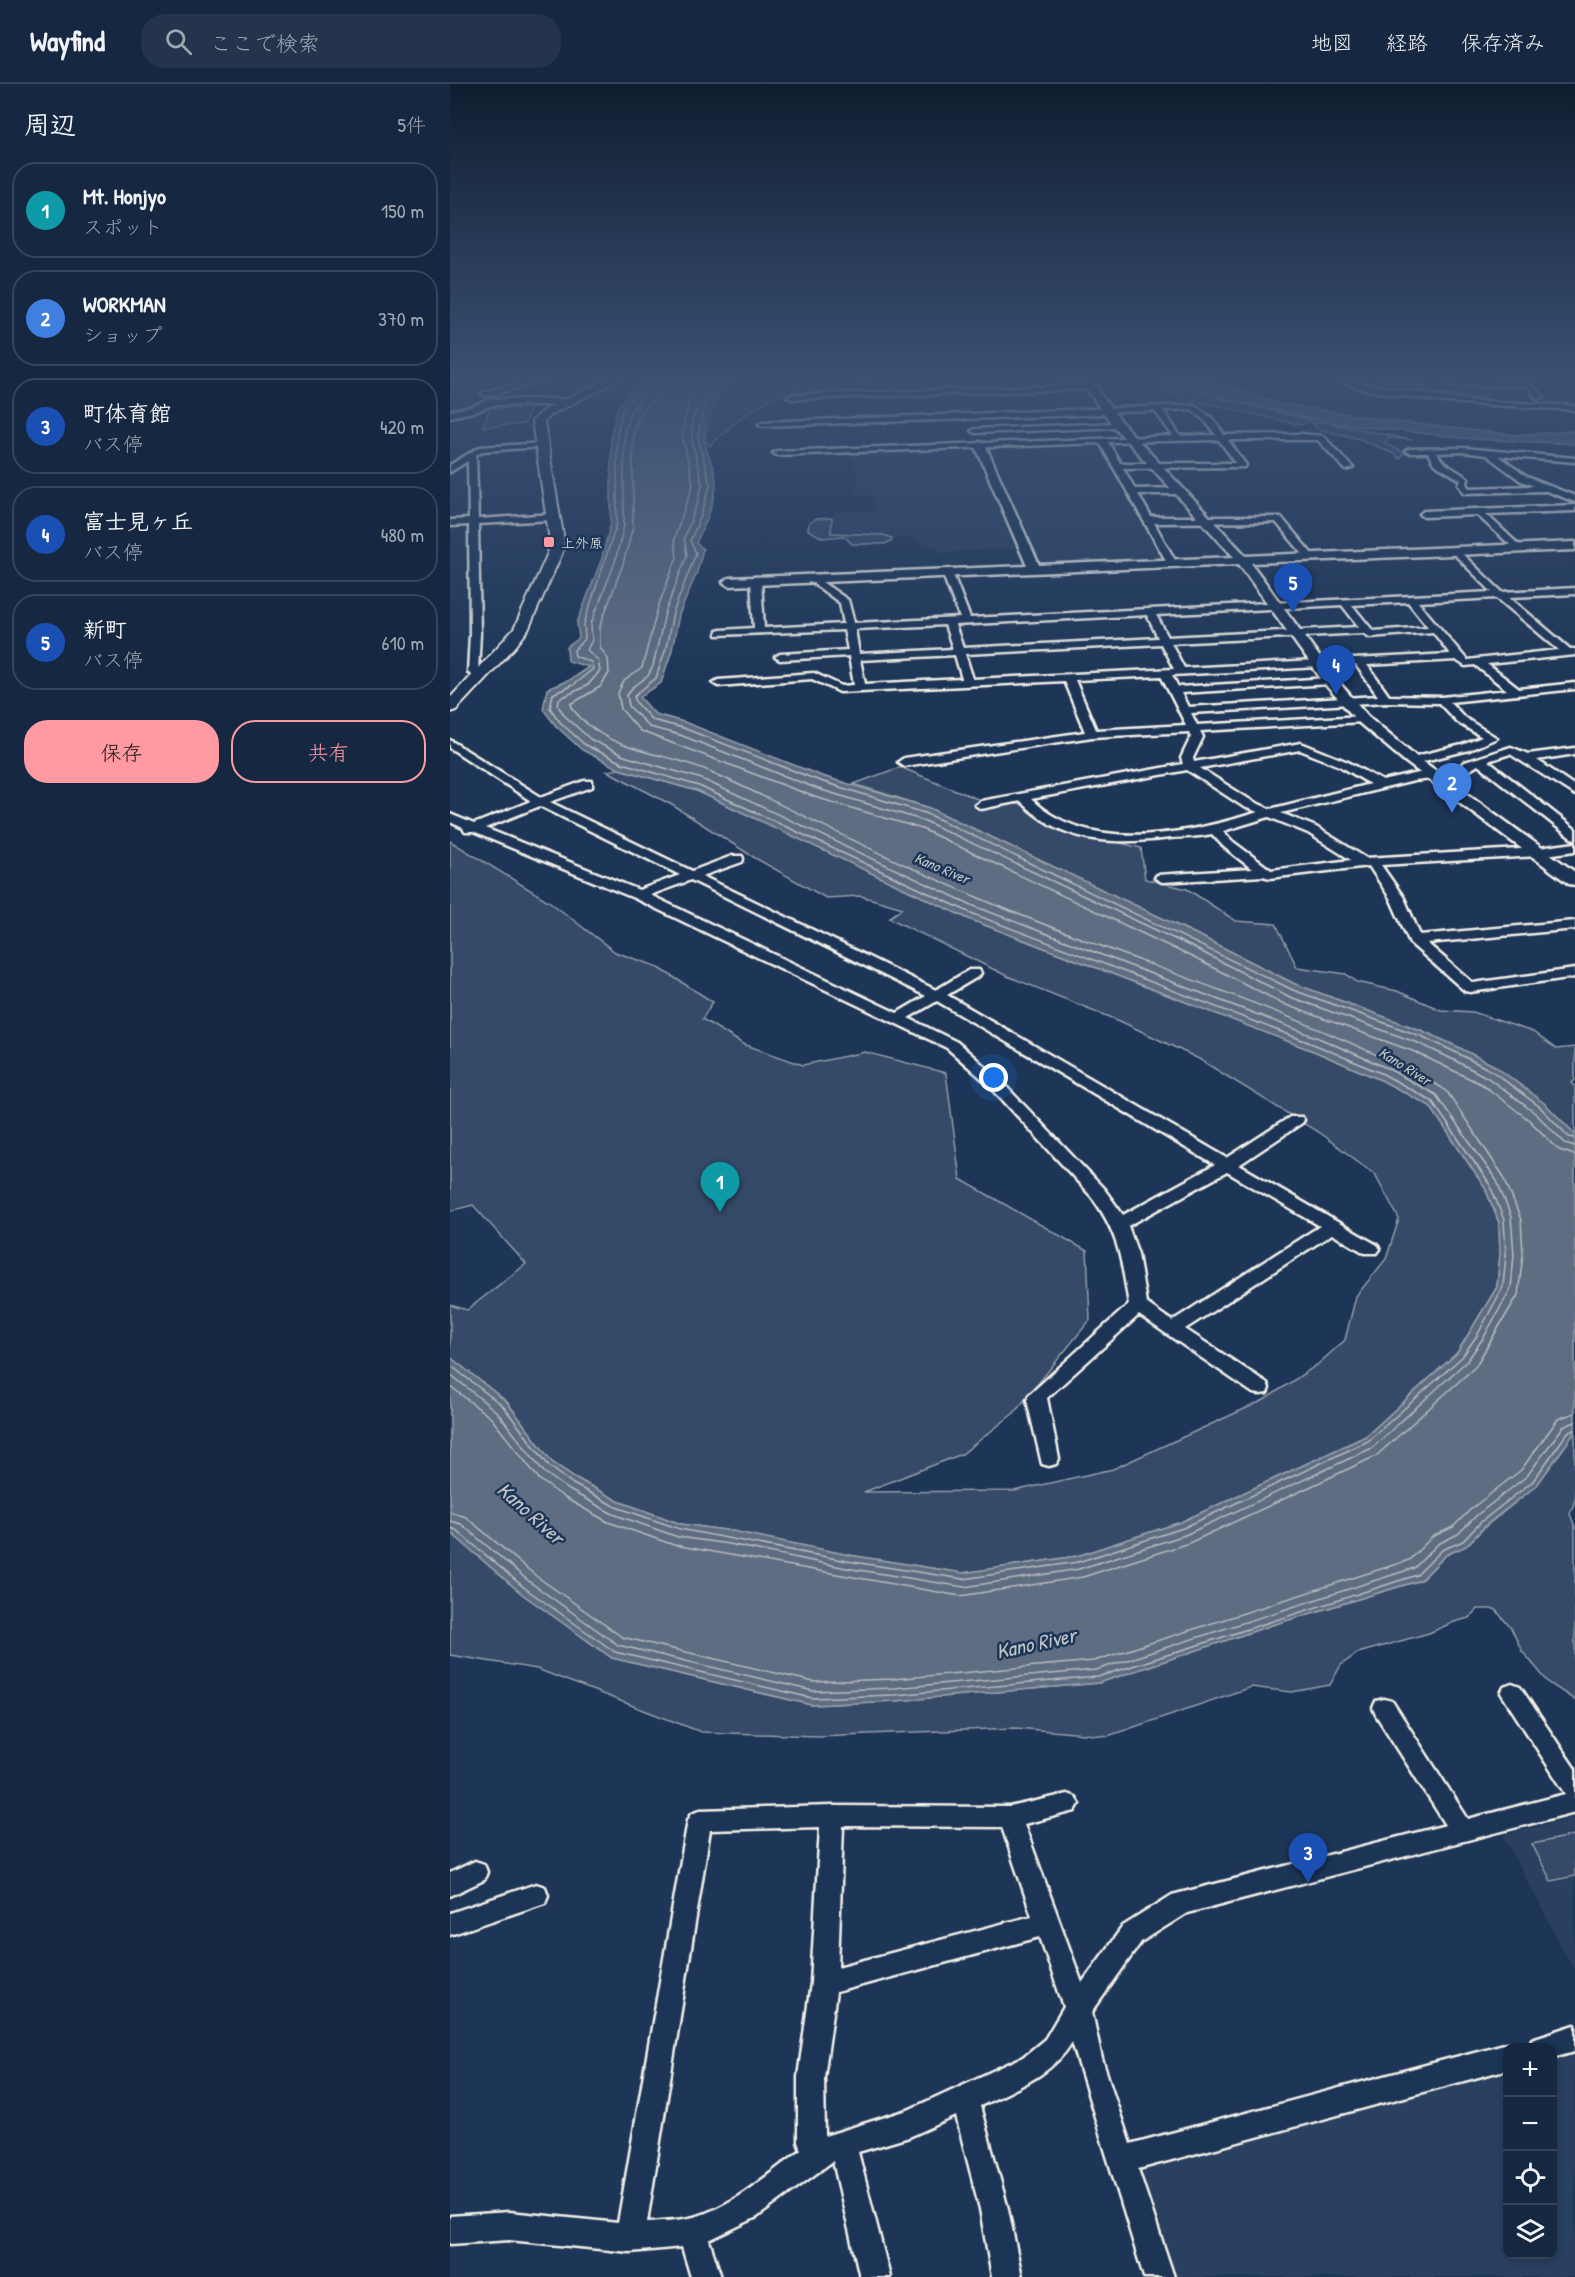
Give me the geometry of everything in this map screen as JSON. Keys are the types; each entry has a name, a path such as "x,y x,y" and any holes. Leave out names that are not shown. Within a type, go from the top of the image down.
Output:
{"main road":[{"path":"450,706 521,630 555,554 557,541 547,480"}],"street":[{"path":"472,480 471,522 475,563 473,672 478,676"},
{"path":"996,480 1034,568"},
{"path":"1124,480 1171,562"},
{"path":"1168,480 1242,558 1317,664 1363,719 1412,759 1574,878"},
{"path":"1465,480 1463,484 1468,491 1516,507 1575,508"},
{"path":"1527,480 1575,501"},
{"path":"1468,491 1546,488"},
{"path":"1131,492 1178,491"},
{"path":"1424,514 1478,512 1575,501"},
{"path":"1478,512 1517,548"},
{"path":"450,523 553,517"},
{"path":"1149,520 1278,519 1309,556"},
{"path":"729,582 1242,558 1575,546"},
{"path":"1456,551 1500,595 1571,652"},
{"path":"947,572 966,621"},
{"path":"812,578 845,602 860,688"},
{"path":"756,581 759,632"},
{"path":"721,633 1575,591"},
{"path":"1411,599 1465,663 1571,652"},
{"path":"1345,602 1377,644 1445,640"},
{"path":"1150,612 1181,672"},
{"path":"949,622 969,683"},
{"path":"780,657 1436,629"},
{"path":"718,683 814,676 840,689 1359,662 1387,656 1458,657"},
{"path":"1359,662 1386,699"},
{"path":"1478,662 1516,692"},
{"path":"1166,672 1197,737 1187,758 1190,766 1248,804 1312,831 1368,862 1397,898 1415,940 1470,988 1575,974"},
{"path":"1068,677 1092,734"},
{"path":"1174,690 1330,681"},
{"path":"1185,710 1386,699 1442,699 1575,686"},
{"path":"1412,759 1465,748 1491,738 1461,720 1442,699"},
{"path":"904,762 1092,734 1363,719"},
{"path":"450,743 540,802 938,996 1371,1249"},
{"path":"981,805 1301,747 1334,760 1380,784"},
{"path":"1023,798 1031,808 1048,820 1105,839 1157,837 1215,830 1216,827 1268,812 1380,784 1460,772 1469,764 1510,750 1575,791"},
{"path":"1526,758 1575,751"},
{"path":"1479,760 1575,836"},
{"path":"450,831 474,828 588,784"},
{"path":"450,818 639,895 952,1045 993,1081 1098,1193 1119,1224 1131,1265 1138,1306 1174,1328 1260,1388"},
{"path":"1215,830 1228,844 1264,872 1270,874 1368,862 1539,852 1575,847"},
{"path":"639,895 737,860"},
{"path":"1162,878 1264,872"},
{"path":"1415,940 1575,925"},
{"path":"897,1019 974,973"},
{"path":"1119,1224 1227,1165 1296,1120"},
{"path":"1174,1328 1332,1226"},
{"path":"1049,1459 1036,1400 1038,1395 1138,1306"},
{"path":"1512,1693 1575,1788"},
{"path":"1384,1708 1462,1830"},
{"path":"450,2230 509,2226 630,2238 692,2232 717,2223 747,2207 831,2148 909,2123 1032,2066 1053,2048 1132,1934 1181,1903 1575,1803"},
{"path":"630,2238 700,1820 831,1816 1010,1817 1067,1804"},
{"path":"831,1816 824,1983 811,2077 810,2103 812,2142 831,2148"},
{"path":"1010,1817 1078,2009 1089,2059 1159,2277"},
{"path":"450,1885 475,1872"},
{"path":"450,1924 536,1895"},
{"path":"824,1983 1048,1923"},
{"path":"1557,2043 1575,2038"},
{"path":"1121,2160 1503,2057"},
{"path":"965,2099 994,2209 1007,2277"},
{"path":"831,2148 875,2277"},
{"path":"692,2232 706,2277"}],"shaded area":[{"path":"991,480 1019,548 939,553 936,547 921,544 908,537 893,539 882,535 831,533 833,516 836,512 876,511 871,497 855,493 858,482"},
{"path":"1003,480 1122,480 1167,559 1041,565"},
{"path":"832,518 831,533 883,535 892,540 885,544 852,544 844,536 823,538 808,530 809,523 816,519"},
{"path":"900,767 992,805 1023,804 1039,819 1051,826 1141,848 1145,879 1187,889 1236,921 1276,924 1297,967 1346,974 1357,982 1397,991 1441,1010 1473,1012 1533,1032 1556,1049 1575,1047 1575,1080 1572,1083 1575,1086 1575,1134 1544,1103 1458,1047 1423,1031 1295,984 1202,937 930,808 854,784"},
{"path":"619,769 697,791 969,919 1316,1052 1381,1080 1430,1106 1485,1188 1499,1223 1500,1254 1497,1287 1457,1353 1366,1436 1181,1522 1077,1556 962,1573 849,1555 732,1531 681,1524 618,1501 552,1462 507,1402 450,1357 450,1305 467,1310 526,1264 473,1205 450,1211 450,841 550,902 615,952 656,966 713,1002 702,1019 743,1044 803,1065 865,1052 946,1073 960,1179 1087,1251 1090,1320 1014,1413 962,1454 864,1492 1014,1491 1113,1469 1264,1400 1317,1365 1345,1340 1356,1296 1386,1259 1399,1219 1375,1174 1318,1132 1199,1059 1120,1021 1007,976 889,918 903,908 861,896 826,898 755,858 672,805 607,771"},
{"path":"1575,1432 1575,1500 1570,1514 1575,1527 1575,1700 1549,1683 1522,1651 1511,1628 1495,1609 1477,1609 1469,1618 1429,1633 1358,1653 1341,1665 1330,1685 1292,1692 1251,1687 1108,1736 1016,1728 817,1736 701,1732 537,1669 450,1655 450,1532 522,1594 612,1658 812,1705 895,1701 1099,1683 1272,1625 1421,1580 1446,1555 1466,1546 1486,1526 1537,1485"},
{"path":"1575,1817 1575,1972 1503,1835"},
{"path":"1575,1835 1575,1876 1551,1881 1532,1844"},
{"path":"1575,2048 1575,2277 1174,2277 1140,2171 1142,2167 1503,2067 1503,2259 1557,2259 1557,2053"}],"water":[{"name":"Kano River","path":"611,480 716,480 713,501 696,543 703,549 697,572 679,615 672,650 661,683 640,697 655,714 684,722 822,776 930,808 1202,937 1295,984 1423,1031 1495,1066 1544,1103 1575,1134 1575,1432 1537,1485 1486,1525 1466,1546 1446,1555 1421,1580 1272,1625 1099,1683 895,1701 812,1705 612,1658 522,1594 450,1532 450,1357 507,1402 552,1462 618,1501 681,1524 732,1531 849,1555 963,1573 1077,1556 1181,1522 1366,1436 1457,1353 1497,1287 1500,1254 1499,1222 1485,1188 1430,1106 1381,1080 1316,1052 969,919 697,791 619,769 582,750 556,726 543,709 547,689 569,680 589,667 568,661 567,647 579,638 577,623 602,558 611,522"}],"place":[{"name":"上外原","path":"549,542"},
{"name":"新町","path":"1293,613"},
{"name":"富士見ヶ丘","path":"1336,695"},
{"name":"WORKMAN","path":"1452,813"},
{"name":"Mt. Honjyo","path":"720,1212"},
{"name":"町体育館","path":"1308,1883"}]}
